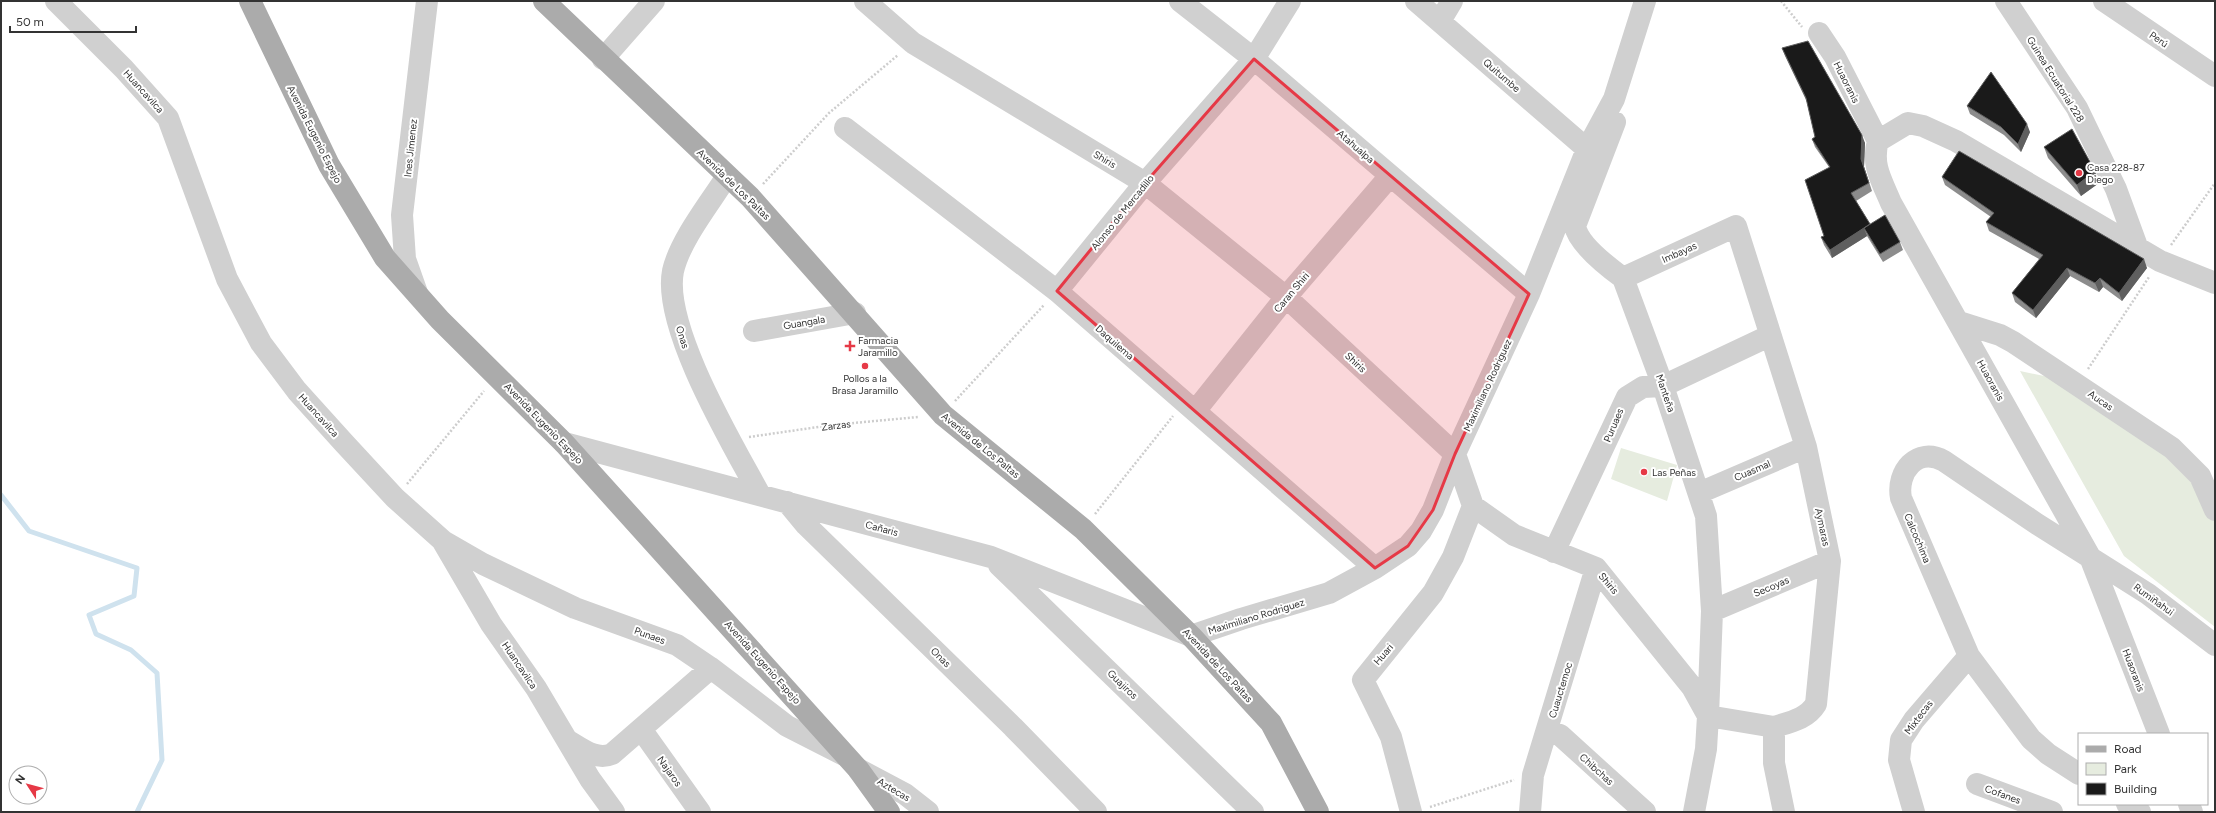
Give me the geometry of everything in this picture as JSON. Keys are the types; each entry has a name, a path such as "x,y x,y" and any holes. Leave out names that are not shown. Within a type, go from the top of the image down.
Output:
{"main road":[{"name":"Avenida Eugenio Espejo","path":"250,1 329,165 384,258 440,320 564,443 805,709 851,762 889,812"},
{"name":"Avenida de Los Paltas","path":"544,1 603,59 750,197 855,313 943,415 1083,528 1191,636 1271,723 1318,812"}],"street":[{"name":"Huancavilca","path":"56,1 124,69 168,118 227,279 261,343 297,391 395,498 442,540 491,624 536,688 590,779 614,812"},
{"name":"Ines Jimenez","path":"417,293 405,259 402,215 427,1"},
{"path":"603,59 654,1"},
{"name":"Shiris","path":"866,1 913,43 1145,183 1286,297 1455,454 1473,506 1514,535 1596,568 1692,687 1708,716"},
{"name":"Atahualpa","path":"1180,1 1254,58 1529,294"},
{"name":"Alonso de Mercadillo","path":"1057,291 1145,183 1254,58 1290,1"},
{"name":"Quitumbe","path":"1416,1 1587,150"},
{"path":"1440,21 1452,1"},
{"name":"Maximiliano Rodriguez","path":"1191,636 1241,618 1329,593 1375,568 1408,546 1421,531 1433,510 1455,454 1529,294 1587,150 1614,99 1645,1"},
{"name":"Guinea Ecuatorial 228","path":"2006,1 2077,108 2116,189 2138,248"},
{"name":"Perú","path":"2104,1 2215,76"},
{"name":"Huaoranis","path":"1819,33 1835,57 1878,141 1874,152 1874,163 1891,203 1960,322 2090,557 2160,733"},
{"path":"1614,99 1616,121 1575,226 1576,235 1609,267 1623,278"},
{"path":"1878,141 1908,123 1923,126 1956,141 2160,261 2215,283"},
{"name":"Daquilema","path":"845,128 1057,291 1375,568"},
{"name":"Onas","path":"727,176 688,236 674,271 672,298 683,342 730,440 760,495"},
{"name":"Caran Shiri","path":"1190,406 1390,176"},
{"name":"Imbayas","path":"1623,278 1736,226"},
{"name":"Aymaras","path":"1736,226 1769,336 1806,447 1830,561 1816,704 1812,712 1804,717 1774,728"},
{"name":"Manteña","path":"1623,278 1663,386 1706,516 1712,611 1708,716"},
{"name":"Guangala","path":"754,331 855,313"},
{"name":"Aucas","path":"1960,322 2000,335 2013,342 2172,448 2200,476 2215,510"},
{"name":"Puruaes","path":"1554,552 1623,402 1627,397 1643,387 1663,386 1769,336"},
{"name":"Cañaris","path":"564,443 991,557 1191,636"},
{"name":"Cuasmal","path":"1699,493 1806,447"},
{"name":"Calcochima","path":"2078,773 2048,754 2031,739 1969,656 1900,498 1900,483 1902,475 1912,463 1929,456 1936,457 2090,557"},
{"name":"Onas","path":"787,502 806,525 1013,727 1096,812"},
{"name":"Huari","path":"1420,810 1391,737 1362,680 1433,593 1453,557 1473,506"},
{"name":"Punaes","path":"442,540 483,564 575,608 677,645 711,668 787,726 851,762"},
{"name":"Guajiros","path":"991,557 1253,812"},
{"name":"Rumiñahui","path":"2090,557 2148,594 2215,645"},
{"name":"Secoyas","path":"1712,611 1830,561"},
{"name":"Cuauctemoc","path":"1530,812 1533,774 1596,568"},
{"name":"Mixtecas","path":"1914,812 1899,760 1901,740 1914,720 1969,656"},
{"path":"566,739 592,755 605,757 612,754 711,668"},
{"path":"1694,812 1706,749 1708,716 1774,728 1774,763 1784,812"},
{"name":"Najaros","path":"641,729 700,812"},
{"name":"Chibchas","path":"1547,732 1560,735 1645,812"},
{"name":"Aztecas","path":"851,762 905,794 928,812"},
{"name":"Cofanes","path":"1977,784 2052,812"},
{"path":"2129,805 2140,812"}],"path":[{"path":"1781,1 1807,34 1819,33"},
{"path":"2077,384 2215,183"},
{"path":"943,415 1057,291"},
{"path":"395,498 497,376"},
{"path":"1083,528 1190,406"},
{"name":"Zarzas","path":"730,440 832,425 943,415"},
{"path":"1420,810 1533,774"}],"highlighted area":[{"path":"1254,59 1529,294 1455,454 1433,510 1408,546 1375,568 1057,291 1145,183"}],"green space":[{"path":"2020,371 2049,377 2195,474 2215,515 2215,627 2124,556"},
{"name":"Las Peñas","path":"1621,448 1677,465 1667,501 1611,479"}],"building":[{"path":"1808,41 1862,135 1861,159 1869,183 1851,193 1870,224 1830,250 1821,237 1824,236 1805,180 1830,167 1812,139 1815,137 1806,98 1782,48"},
{"path":"1991,72 2027,124 2018,144 2001,127 1967,106"},
{"name":"Casa 228-87 Diego","path":"2072,129 2095,171 2077,185 2044,147"},
{"path":"1959,151 2144,259 2119,293 2100,278 2095,283 2067,268 2033,310 2012,293 2043,255 1986,222 1994,213 1942,177"},
{"path":"1885,215 1900,242 1880,254 1864,228"}],"waterway":[{"path":"1,495 29,531 137,568 134,596 89,615 96,634 131,650 157,673 162,760 137,812"}],"place":[{"name":"Casa 228-87 Diego","path":"2079,173"},
{"name":"Farmacia Jaramillo","path":"850,346"},
{"name":"Pollos a la Brasa Jaramillo","path":"865,366"},
{"name":"Las Peñas","path":"1644,472"}]}
